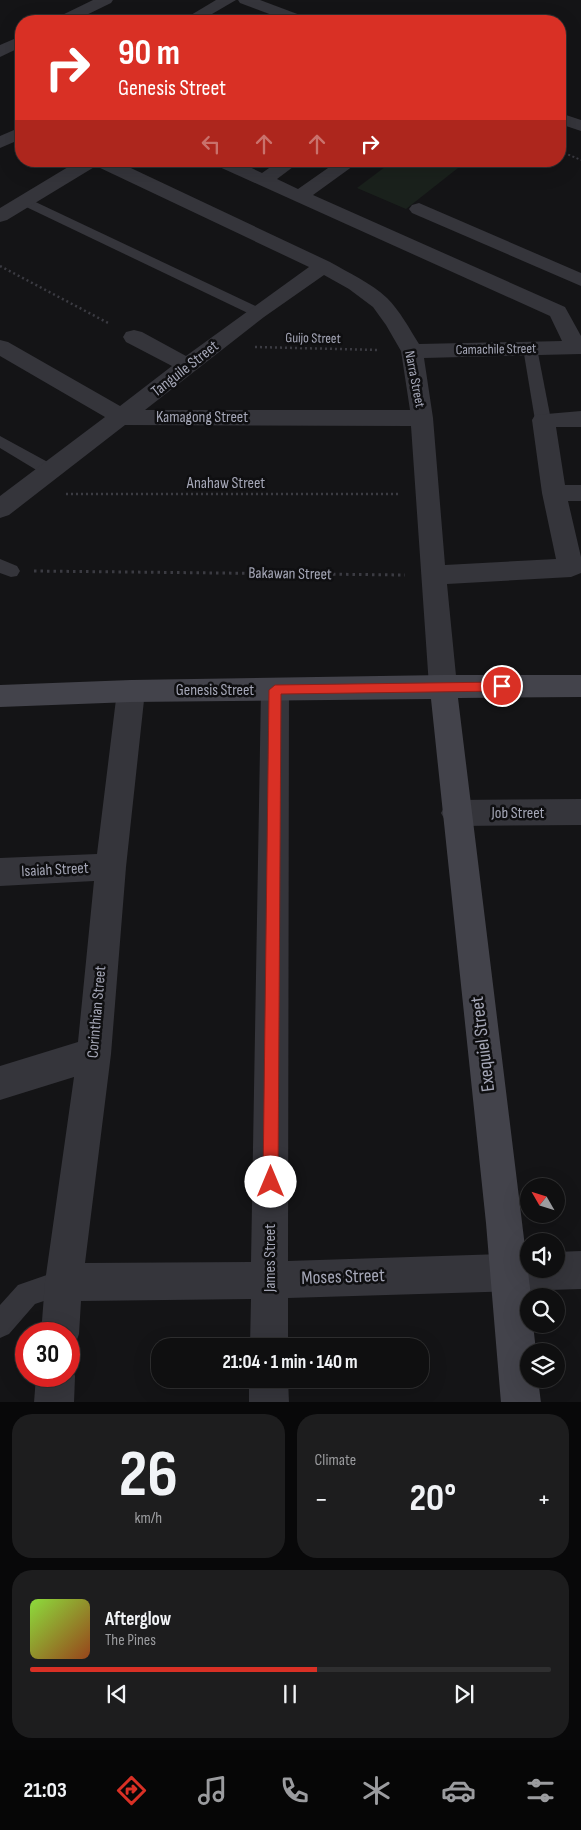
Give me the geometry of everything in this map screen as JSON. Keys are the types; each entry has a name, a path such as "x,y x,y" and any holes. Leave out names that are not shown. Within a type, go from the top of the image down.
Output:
{"street":[{"path":"74,15 105,0"},
{"path":"200,15 228,0"},
{"path":"246,0 286,15"},
{"path":"0,34 15,40"},
{"path":"0,52 15,44"},
{"path":"566,120 581,126"},
{"path":"0,144 15,135"},
{"path":"0,216 81,167"},
{"name":"Narra Street","path":"114,167 322,266 356,285 380,303 395,322 412,351 422,418 426,493 443,686"},
{"path":"234,167 558,312 578,347"},
{"path":"264,180 283,167"},
{"path":"300,196 342,167"},
{"path":"419,209 581,280"},
{"name":"Tanguile Street","path":"0,509 257,312 322,266"},
{"path":"558,312 581,292"},
{"path":"134,337 189,366"},
{"name":"Kamagong Street","path":"0,347 123,416 422,418"},
{"name":"Camachile Street","path":"412,351 578,347"},
{"path":"434,575 576,568 554,493 543,420 581,420"},
{"path":"554,493 581,493"},
{"name":"Genesis Street","path":"0,696 131,691 443,686 581,686"},
{"name":"Exequiel Street","path":"443,686 456,814 511,1272 521,1402"},
{"name":"James Street","path":"269,1338 275,690"},
{"name":"Corinthian Street","path":"61,1322 64,1282 94,1054 110,867 131,691"},
{"name":"Job Street","path":"456,814 581,812"},
{"name":"Isaiah Street","path":"0,872 110,867"},
{"path":"0,1083 94,1054"},
{"name":"Moses Street","path":"64,1282 270,1280 581,1270"},
{"path":"54,1402 55,1387"},
{"path":"269,1388 269,1402"}],"lane":[{"path":"25,200 257,312"},
{"path":"530,348 543,420"},
{"path":"0,441 49,470"},
{"name":"Moses Street","path":"0,1325 27,1294 64,1282"}],"path":[{"path":"566,154 581,160"},
{"path":"0,266 134,337"},
{"name":"Guijo Street","path":"214,346 412,351"},
{"name":"Anahaw Street","path":"28,487 41,494 426,493"},
{"name":"Bakawan Street","path":"5,568 434,575"}],"shaded area":[{"path":"385,167 459,167 406,209 357,188"}],"route":[{"path":"271,1182 275,690 502,686"}]}
